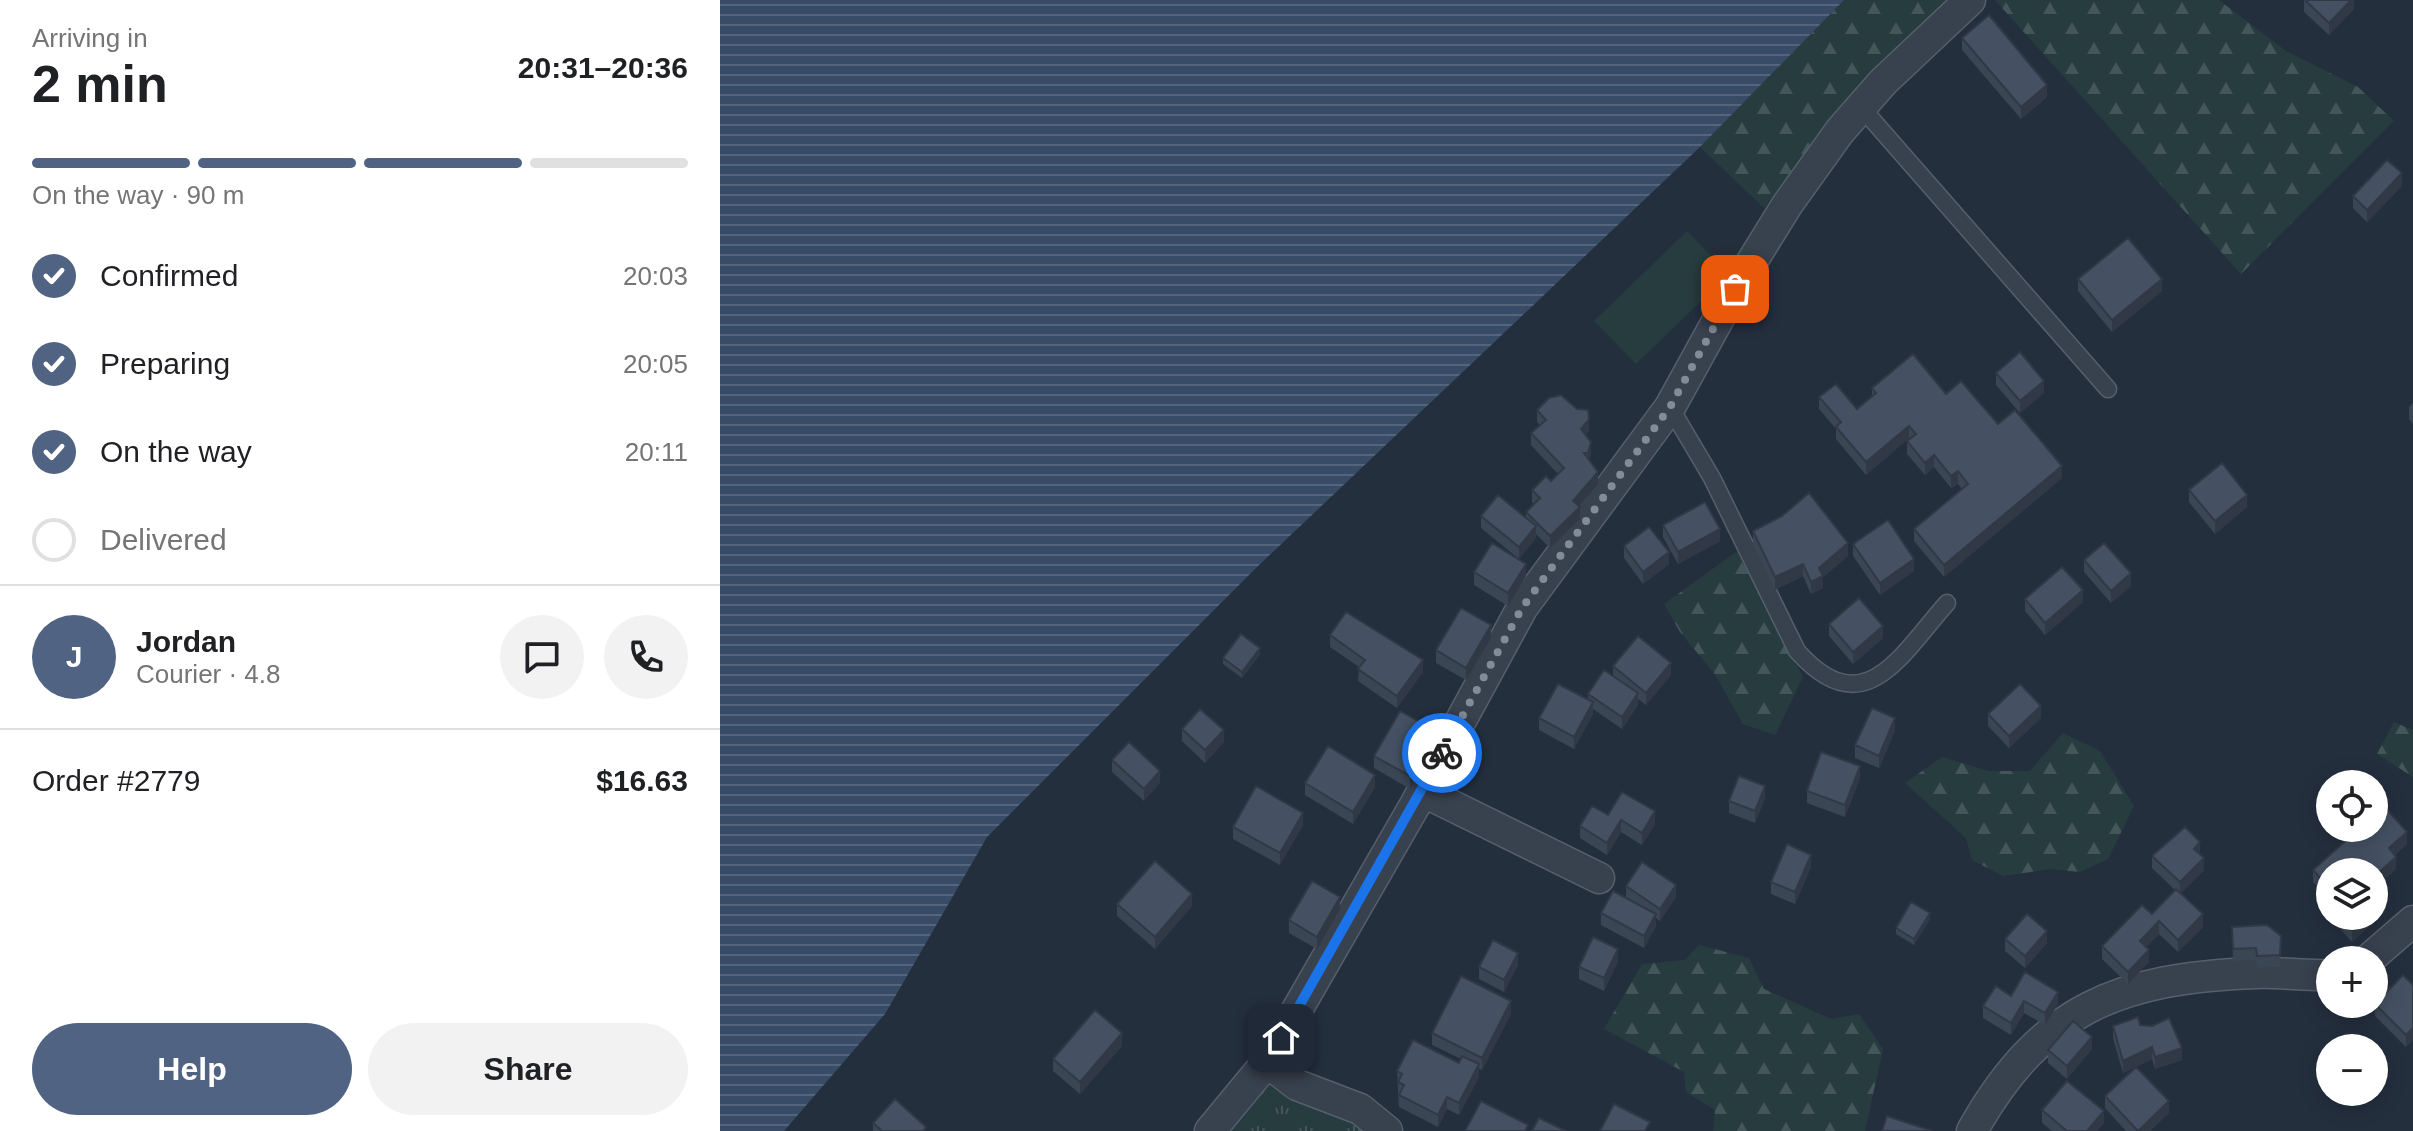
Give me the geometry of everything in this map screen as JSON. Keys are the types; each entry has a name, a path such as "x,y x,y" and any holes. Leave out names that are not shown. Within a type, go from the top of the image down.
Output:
{"street":[{"path":"1210,1131 1267,1062 1422,791 1522,608 1670,407 1735,289 1787,205 1861,107 1970,0"},
{"path":"1422,791 1599,878"},
{"path":"2384,946 2413,921"},
{"path":"1972,1131 1998,1085 2041,1039 2083,1008 2143,986 2206,975 2316,975"},
{"path":"1267,1062 1297,1085 1360,1109 1387,1131"}],"lane":[{"path":"1861,107 2108,389"},
{"path":"1670,407 1712,478 1797,651 1813,669 1832,682 1846,686 1875,680 1947,603"}],"green space":[{"path":"1844,0 1951,0 1849,98 1764,208 1700,147"},
{"path":"1995,0 2219,0 2286,51 2358,87 2394,121 2241,274"},
{"path":"1687,231 1729,274 1636,364 1594,321"},
{"path":"1739,550 1803,677 1775,735 1743,724 1714,673 1680,632 1664,604"},
{"path":"2394,722 2413,730 2413,777 2377,754"},
{"path":"2063,733 2100,751 2134,806 2108,859 2080,872 2050,869 2003,876 1972,860 1966,838 1905,783 1942,757 1988,771 2030,771"},
{"path":"1699,945 1749,958 1764,989 1831,1019 1859,1014 1883,1049 1865,1131 1713,1131 1715,1110 1686,1092 1684,1072 1604,1029 1642,964 1685,960"},
{"path":"1267,1082 1353,1123 1365,1131 1226,1131"}],"water":[{"path":"720,0 1844,0 1700,147 1256,568 987,837 885,1014 784,1131 720,1131"}],"building":[{"path":"2305,0 2351,0 2329,23"},
{"path":"1989,15 2047,85 2021,107 1962,38"},
{"path":"2387,160 2402,173 2367,210 2353,196"},
{"path":"2128,238 2162,279 2112,320 2078,279"},
{"path":"2020,352 2044,381 2020,401 1996,373"},
{"path":"1913,354 1946,394 1961,381 1998,424 2015,410 2062,466 1944,565 1914,529 1968,484 1958,471 1951,476 1934,455 1925,463 1907,441 1916,434 1909,426 1866,462 1836,427 1841,422 1819,397 1836,384 1857,409 1876,393 1872,388"},
{"path":"1561,395 1577,409 1588,410 1589,419 1581,429 1591,442 1588,453 1584,453 1598,472 1573,501 1580,507 1550,536 1526,512 1540,498 1532,490 1546,476 1551,481 1564,468 1531,433 1546,420 1537,410 1549,398"},
{"path":"2222,463 2247,495 2215,521 2189,490"},
{"path":"1809,493 1848,543 1819,568 1823,576 1811,582 1803,564 1775,577 1753,531 1782,516"},
{"path":"1498,495 1536,526 1519,547 1481,516"},
{"path":"1705,502 1720,529 1678,552 1663,525"},
{"path":"1888,520 1914,559 1880,583 1853,544"},
{"path":"1649,527 1669,552 1643,572 1624,546"},
{"path":"1492,543 1526,564 1508,593 1474,572"},
{"path":"2104,543 2131,573 2111,591 2084,560"},
{"path":"2062,567 2083,590 2045,623 2025,599"},
{"path":"1859,598 1883,626 1853,652 1829,624"},
{"path":"1461,608 1491,625 1466,668 1436,650"},
{"path":"1346,612 1423,660 1397,696 1358,669 1365,660 1330,635"},
{"path":"1241,634 1260,648 1242,672 1223,658"},
{"path":"1638,636 1671,663 1646,693 1613,666"},
{"path":"1604,670 1638,693 1622,717 1588,694"},
{"path":"1558,684 1593,702 1574,737 1539,718"},
{"path":"2020,684 2041,706 2009,736 1988,714"},
{"path":"1872,708 1895,718 1879,756 1855,745"},
{"path":"1200,709 1224,730 1205,750 1182,729"},
{"path":"1400,711 1436,731 1410,776 1374,756"},
{"path":"1129,742 1160,771 1144,789 1112,760"},
{"path":"1328,746 1375,775 1353,812 1305,783"},
{"path":"1821,752 1860,766 1845,805 1807,791"},
{"path":"1739,776 1765,786 1755,811 1729,801"},
{"path":"1256,786 1303,813 1280,853 1233,827"},
{"path":"1622,792 1655,811 1642,833 1621,820 1607,843 1580,826 1592,806 1608,815"},
{"path":"2388,811 2407,832 2389,848 2396,857 2388,864 2388,858 2326,858 2344,842 2388,842"},
{"path":"2185,827 2200,842 2194,849 2204,858 2180,882 2152,856"},
{"path":"1787,844 1811,855 1795,892 1771,882"},
{"path":"1155,861 1192,894 1155,937 1117,904"},
{"path":"1642,862 1676,885 1660,909 1626,886"},
{"path":"1312,881 1340,897 1317,937 1289,920"},
{"path":"2176,889 2203,914 2178,940 2159,921 2140,941 2149,950 2128,972 2102,946 2142,905 2152,914"},
{"path":"1613,891 1656,914 1644,936 1601,913"},
{"path":"1911,902 1930,913 1914,939 1896,928"},
{"path":"2027,914 2047,931 2025,956 2005,939"},
{"path":"2267,925 2281,936 2280,955 2257,956 2256,948 2233,949 2232,927"},
{"path":"1593,937 1618,949 1604,978 1579,967"},
{"path":"1493,940 1518,953 1504,980 1479,967"},
{"path":"2025,972 2058,992 2045,1013 2024,1001 2011,1023 1983,1006 1996,986 2011,996"},
{"path":"2403,975 2413,985 2413,1028 2406,1035 2388,1017 2388,991"},
{"path":"1461,976 1511,1001 1482,1058 1432,1033"},
{"path":"1095,1010 1122,1033 1080,1082 1053,1059"},
{"path":"2138,1017 2140,1025 2152,1026 2169,1018 2182,1048 2155,1057 2152,1047 2123,1061 2113,1026"},
{"path":"2073,1021 2092,1037 2067,1066 2048,1050"},
{"path":"1413,1040 1459,1063 1462,1056 1479,1064 1459,1103 1447,1097 1438,1115 1399,1095 1404,1085 1398,1082 1402,1074 1397,1071"},
{"path":"2136,1067 2169,1101 2138,1131 2105,1096"},
{"path":"2067,1081 2104,1111 2087,1131 2067,1131 2042,1110"},
{"path":"895,1099 926,1127 923,1131 882,1131 873,1123"},
{"path":"1481,1101 1528,1125 1525,1131 1465,1131"},
{"path":"1614,1104 1650,1122 1645,1131 1600,1131"},
{"path":"1887,1116 1932,1131 1882,1131"},
{"path":"1539,1118 1566,1131 1532,1131"}],"way so far":[{"path":"1442,753 1522,608 1670,407 1735,289"}],"route":[{"path":"1281,1038 1442,753"}]}
